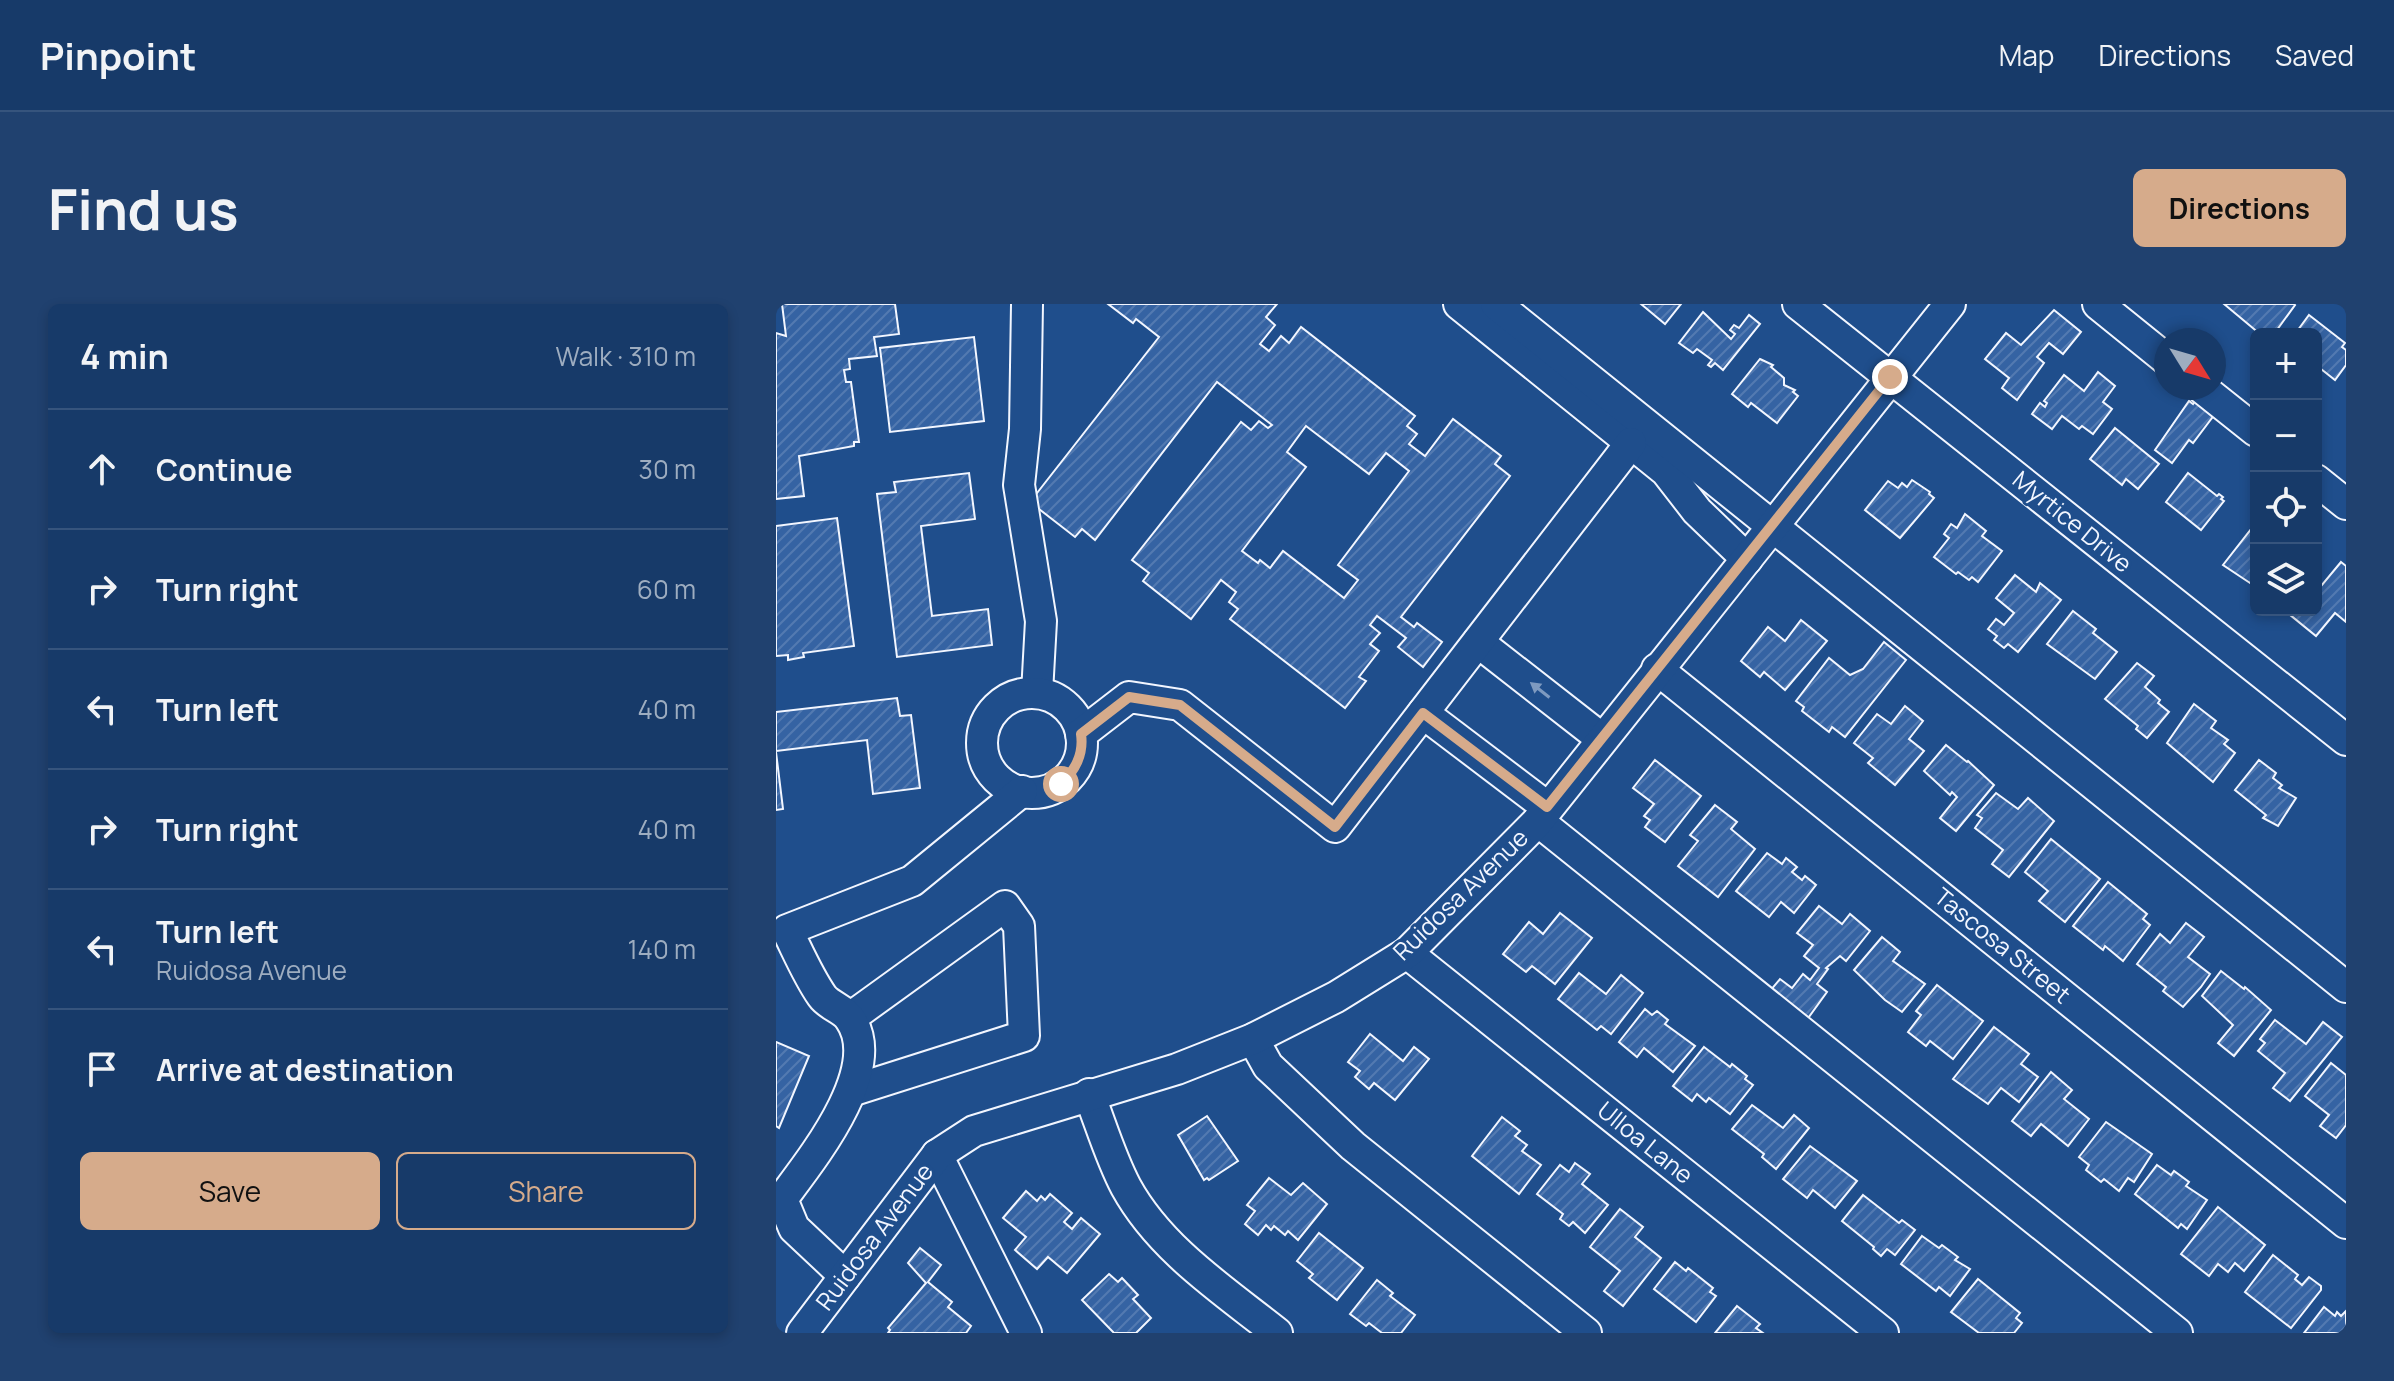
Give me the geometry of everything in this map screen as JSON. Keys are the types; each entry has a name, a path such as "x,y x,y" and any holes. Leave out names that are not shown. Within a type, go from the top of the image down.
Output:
{"street":[{"path":"1027,304 1025,429 1019,485 1041,621 1037,693"},
{"path":"1459,304 1666,471 1697,511 1747,559"},
{"path":"1496,304 2346,987"},
{"name":"Myrtice Drive","path":"1798,304 2346,740"},
{"name":"Ruidosa Avenue","path":"802,1333 937,1155 974,1131 1177,1069 1253,1039 1336,997 1407,953 1543,814 1950,304"},
{"path":"2098,304 2154,349"},
{"path":"2217,400 2250,426"},
{"path":"1081,734 1129,697 1180,705 1335,827 1631,443"},
{"path":"2322,485 2346,504"},
{"path":"1478,642 1601,738"},
{"name":"Tascosa Street","path":"1657,669 2346,1223"},
{"path":"1037,693 1059,701 1071,712 1081,734 1080,757 1072,772 1061,784 1046,791 1014,790 989,769 983,753 982,736 988,720 998,706 1012,697 1037,693"},
{"path":"1423,713 2177,1333"},
{"path":"845,1276 794,1228 782,1199 831,1131 851,1091 860,1045 850,1018 823,999 782,932 912,881 1022,791"},
{"path":"850,1018 1005,906 1019,926 1024,1036 851,1091"},
{"name":"Ulloa Lane","path":"1407,953 1883,1333"},
{"path":"1253,1039 1268,1066 1353,1146 1586,1333"},
{"path":"1089,1094 1126,1186 1153,1228 1187,1261 1277,1333"},
{"path":"937,1155 1026,1333"}],"building":[{"path":"782,304 895,304 899,334 874,337 877,356 849,359 850,369 844,370 846,382 851,382 859,442 854,442 854,446 799,456 804,496 776,499 776,333 786,336"},
{"path":"1108,304 1277,304 1266,317 1275,325 1260,344 1269,351 1281,336 1289,343 1301,327 1415,416 1407,426 1417,434 1409,444 1425,456 1453,419 1501,456 1495,464 1510,476 1401,617 1414,627 1417,623 1442,642 1423,667 1398,647 1406,638 1377,616 1370,625 1380,633 1370,644 1379,651 1359,677 1366,681 1345,708 1230,619 1238,609 1229,602 1236,592 1221,580 1191,619 1143,581 1149,573 1132,560 1241,422 1251,430 1259,421 1268,428 1272,425 1217,382 1095,540 1082,529 1075,537 1030,502 1159,337 1136,319 1133,323","holes":["1306,426 1369,474 1386,453 1409,471 1338,565 1358,580 1344,598 1283,551 1270,568 1242,551 1306,467 1287,452"]},
{"path":"1641,304 1681,304 1665,324"},
{"path":"2224,304 2295,305 2278,328 2253,328"},
{"path":"2054,310 2081,332 2063,354 2049,343 2037,357 2044,363 2017,400 2002,388 2009,378 1985,359 2006,333 2021,345"},
{"path":"1703,312 1731,339 1735,334 1730,330 1734,325 1739,328 1749,315 1760,324 1723,370 1715,363 1711,367 1708,365 1712,360 1697,349 1693,353 1679,343"},
{"path":"2309,315 2345,343 2342,347 2346,350 2346,365 2335,380 2322,370 2322,328 2299,328"},
{"path":"974,337 984,421 890,432 880,348"},
{"path":"1760,359 1773,365 1771,367 1784,378 1784,385 1795,390 1793,392 1798,396 1777,423 1751,403 1748,407 1732,394"},
{"path":"2098,372 2115,386 2103,402 2112,409 2093,434 2082,426 2079,429 2062,416 2052,429 2032,414 2040,403 2045,407 2047,403 2044,401 2064,375 2084,391"},
{"path":"2196,400 2205,400 2218,410 2193,443 2189,440 2172,463 2155,450 2189,401 2193,404"},
{"path":"2115,428 2159,464 2138,489 2126,479 2122,485 2090,459"},
{"path":"969,473 975,519 921,526 932,616 988,609 992,645 897,657 877,494 896,492 894,482"},
{"path":"2188,473 2217,496 2223,497 2221,499 2224,501 2201,530 2166,502"},
{"path":"1912,480 1934,498 1900,538 1865,510 1888,481 1898,488 1902,483 1907,487"},
{"path":"1965,514 1986,531 1982,536 2002,551 1978,582 1972,577 1969,580 1958,572 1956,574 1934,557 1949,538 1944,534 1951,524 1957,528"},
{"path":"837,518 854,646 803,653 804,657 788,660 788,655 776,656 776,526"},
{"path":"2250,531 2250,583 2223,565"},
{"path":"2341,562 2346,566 2346,622 2335,613 2316,636 2291,616 2322,616 2322,585"},
{"path":"2015,575 2036,592 2040,583 2061,600 2018,652 2008,644 2004,648 1994,640 1997,636 1988,629 1996,619 2004,625 2014,613 1996,598"},
{"path":"2073,611 2096,629 2093,633 2117,652 2095,679 2047,644"},
{"path":"1801,620 1827,641 1785,690 1764,672 1760,677 1741,661 1768,627 1785,641"},
{"path":"1884,642 1906,660 1845,737 1832,727 1829,732 1802,711 1804,707 1796,701 1829,658 1850,675 1863,669"},
{"path":"2137,663 2154,676 2145,687 2169,712 2147,738 2136,729 2138,726 2105,699"},
{"path":"897,698 900,716 911,715 920,788 873,794 867,740 776,751 776,712"},
{"path":"2194,704 2216,721 2211,728 2228,740 2224,744 2235,753 2213,782 2167,743"},
{"path":"1905,706 1923,721 1909,739 1924,751 1895,785 1868,763 1873,758 1854,743 1877,714 1891,724"},
{"path":"1946,745 1994,785 1956,831 1940,818 1957,797 1952,792 1950,795 1924,771"},
{"path":"776,752 783,809 776,810"},
{"path":"1655,760 1701,796 1665,842 1645,827 1650,820 1644,816 1654,804 1633,788"},
{"path":"2259,760 2276,773 2273,778 2282,785 2279,788 2296,798 2278,826 2263,818 2266,815 2235,790"},
{"path":"1996,793 2018,809 2028,798 2054,821 2009,877 1992,864 2003,850 1975,828 1982,818 1977,815"},
{"path":"1715,805 1737,822 1731,829 1755,849 1718,897 1678,866 1698,841 1690,835"},
{"path":"2051,839 2100,879 2065,922 2039,901 2048,891 2025,872"},
{"path":"1767,853 1782,864 1786,858 1797,867 1792,872 1802,880 1805,876 1816,885 1794,913 1781,902 1769,917 1736,891"},
{"path":"2108,882 2147,914 2143,919 2150,925 2123,961 2105,946 2103,950 2073,926"},
{"path":"1819,906 1842,924 1850,914 1870,931 1846,961 1840,956 1826,968 1817,984 1827,992 1806,1021 1769,992 1780,979 1792,988 1803,974 1810,980 1819,968 1804,956 1813,945 1797,933"},
{"path":"1560,913 1592,938 1555,984 1532,966 1526,972 1503,954 1529,922 1543,934"},
{"path":"2186,923 2204,937 2188,957 2210,974 2183,1007 2163,991 2166,987 2137,964 2160,934 2170,943"},
{"path":"1882,937 1900,952 1893,961 1925,984 1902,1012 1854,970"},
{"path":"2221,971 2271,1010 2234,1056 2218,1043 2233,1025 2202,996"},
{"path":"1579,973 1606,994 1621,975 1643,993 1611,1034 1601,1026 1597,1030 1558,999"},
{"path":"1937,985 1983,1021 1953,1059 1930,1041 1926,1046 1908,1032 1921,1015 1916,1011"},
{"path":"1645,1009 1652,1015 1657,1011 1668,1020 1665,1024 1695,1046 1673,1072 1644,1048 1637,1057 1619,1042"},
{"path":"2275,1020 2306,1044 2323,1022 2342,1037 2290,1101 2273,1088 2285,1073 2258,1051 2265,1043 2260,1039"},
{"path":"1994,1027 2029,1054 2021,1064 2038,1077 2019,1102 2001,1088 1988,1104 1953,1079"},
{"path":"1370,1034 1403,1061 1414,1047 1429,1059 1395,1100 1374,1083 1369,1089 1355,1077 1360,1071 1348,1062"},
{"path":"776,1042 809,1056 779,1128 776,1126"},
{"path":"1704,1047 1730,1067 1732,1064 1753,1085 1730,1114 1709,1098 1706,1102 1697,1094 1692,1101 1673,1086"},
{"path":"2331,1063 2346,1075 2346,1125 2336,1138 2320,1126 2329,1115 2305,1096"},
{"path":"2051,1072 2072,1090 2064,1099 2089,1119 2068,1146 2041,1124 2031,1136 2012,1121"},
{"path":"1752,1105 1783,1128 1794,1115 1809,1128 1776,1169 1762,1157 1764,1154 1732,1129"},
{"path":"1207,1116 1238,1161 1209,1180 1204,1180 1178,1135"},
{"path":"1502,1117 1520,1131 1515,1136 1527,1145 1522,1151 1541,1165 1519,1194 1472,1156"},
{"path":"2106,1122 2152,1154 2134,1182 2128,1178 2119,1191 2086,1170 2089,1165 2079,1157"},
{"path":"1810,1146 1857,1181 1835,1208 1813,1190 1807,1198 1783,1179"},
{"path":"1575,1163 1590,1174 1582,1184 1608,1205 1585,1233 1573,1222 1569,1226 1560,1219 1563,1214 1537,1194 1560,1165 1569,1172"},
{"path":"2157,1165 2171,1175 2174,1171 2189,1182 2186,1186 2207,1200 2187,1229 2181,1224 2178,1228 2135,1194"},
{"path":"1269,1178 1291,1195 1303,1183 1327,1204 1298,1240 1288,1231 1285,1235 1274,1226 1271,1230 1266,1225 1258,1235 1245,1224 1255,1211 1247,1205"},
{"path":"1026,1191 1037,1201 1041,1196 1045,1200 1050,1194 1072,1213 1064,1222 1072,1229 1081,1218 1100,1234 1067,1273 1048,1257 1037,1269 1015,1250 1026,1237 1003,1218"},
{"path":"1863,1195 1899,1223 1902,1220 1915,1230 1895,1255 1887,1249 1881,1256 1842,1221"},
{"path":"2218,1207 2265,1245 2244,1271 2235,1263 2228,1272 2218,1264 2209,1276 2181,1254"},
{"path":"1620,1209 1643,1227 1635,1237 1661,1258 1623,1306 1604,1291 1620,1271 1590,1247"},
{"path":"1319,1233 1363,1268 1337,1300 1309,1278 1313,1274 1297,1261"},
{"path":"1922,1236 1939,1248 1942,1245 1958,1257 1955,1260 1970,1269 1950,1296 1939,1287 1936,1291 1901,1264"},
{"path":"920,1248 941,1265 928,1282 952,1302 948,1307 971,1326 966,1333 888,1333 888,1328 926,1283 908,1263"},
{"path":"2273,1255 2298,1275 2295,1279 2302,1285 2309,1277 2321,1286 2291,1328 2245,1292"},
{"path":"1675,1262 1713,1288 1710,1292 1716,1296 1696,1322 1654,1289"},
{"path":"1109,1274 1118,1282 1122,1278 1138,1295 1133,1299 1151,1318 1136,1333 1114,1333 1082,1300"},
{"path":"1978,1279 2020,1313 2016,1318 2022,1323 2014,1333 1979,1333 1951,1312"},
{"path":"1377,1280 1393,1293 1390,1296 1415,1315 1401,1333 1382,1333 1350,1314"},
{"path":"1737,1306 1760,1324 1756,1328 1763,1333 1715,1333"},
{"path":"2324,1307 2335,1316 2337,1312 2341,1316 2346,1311 2346,1333 2304,1333"}],"route":[{"path":"1061,784 1080,757 1081,734 1129,697 1180,705 1335,827 1423,713 1547,807 1890,377"}]}
